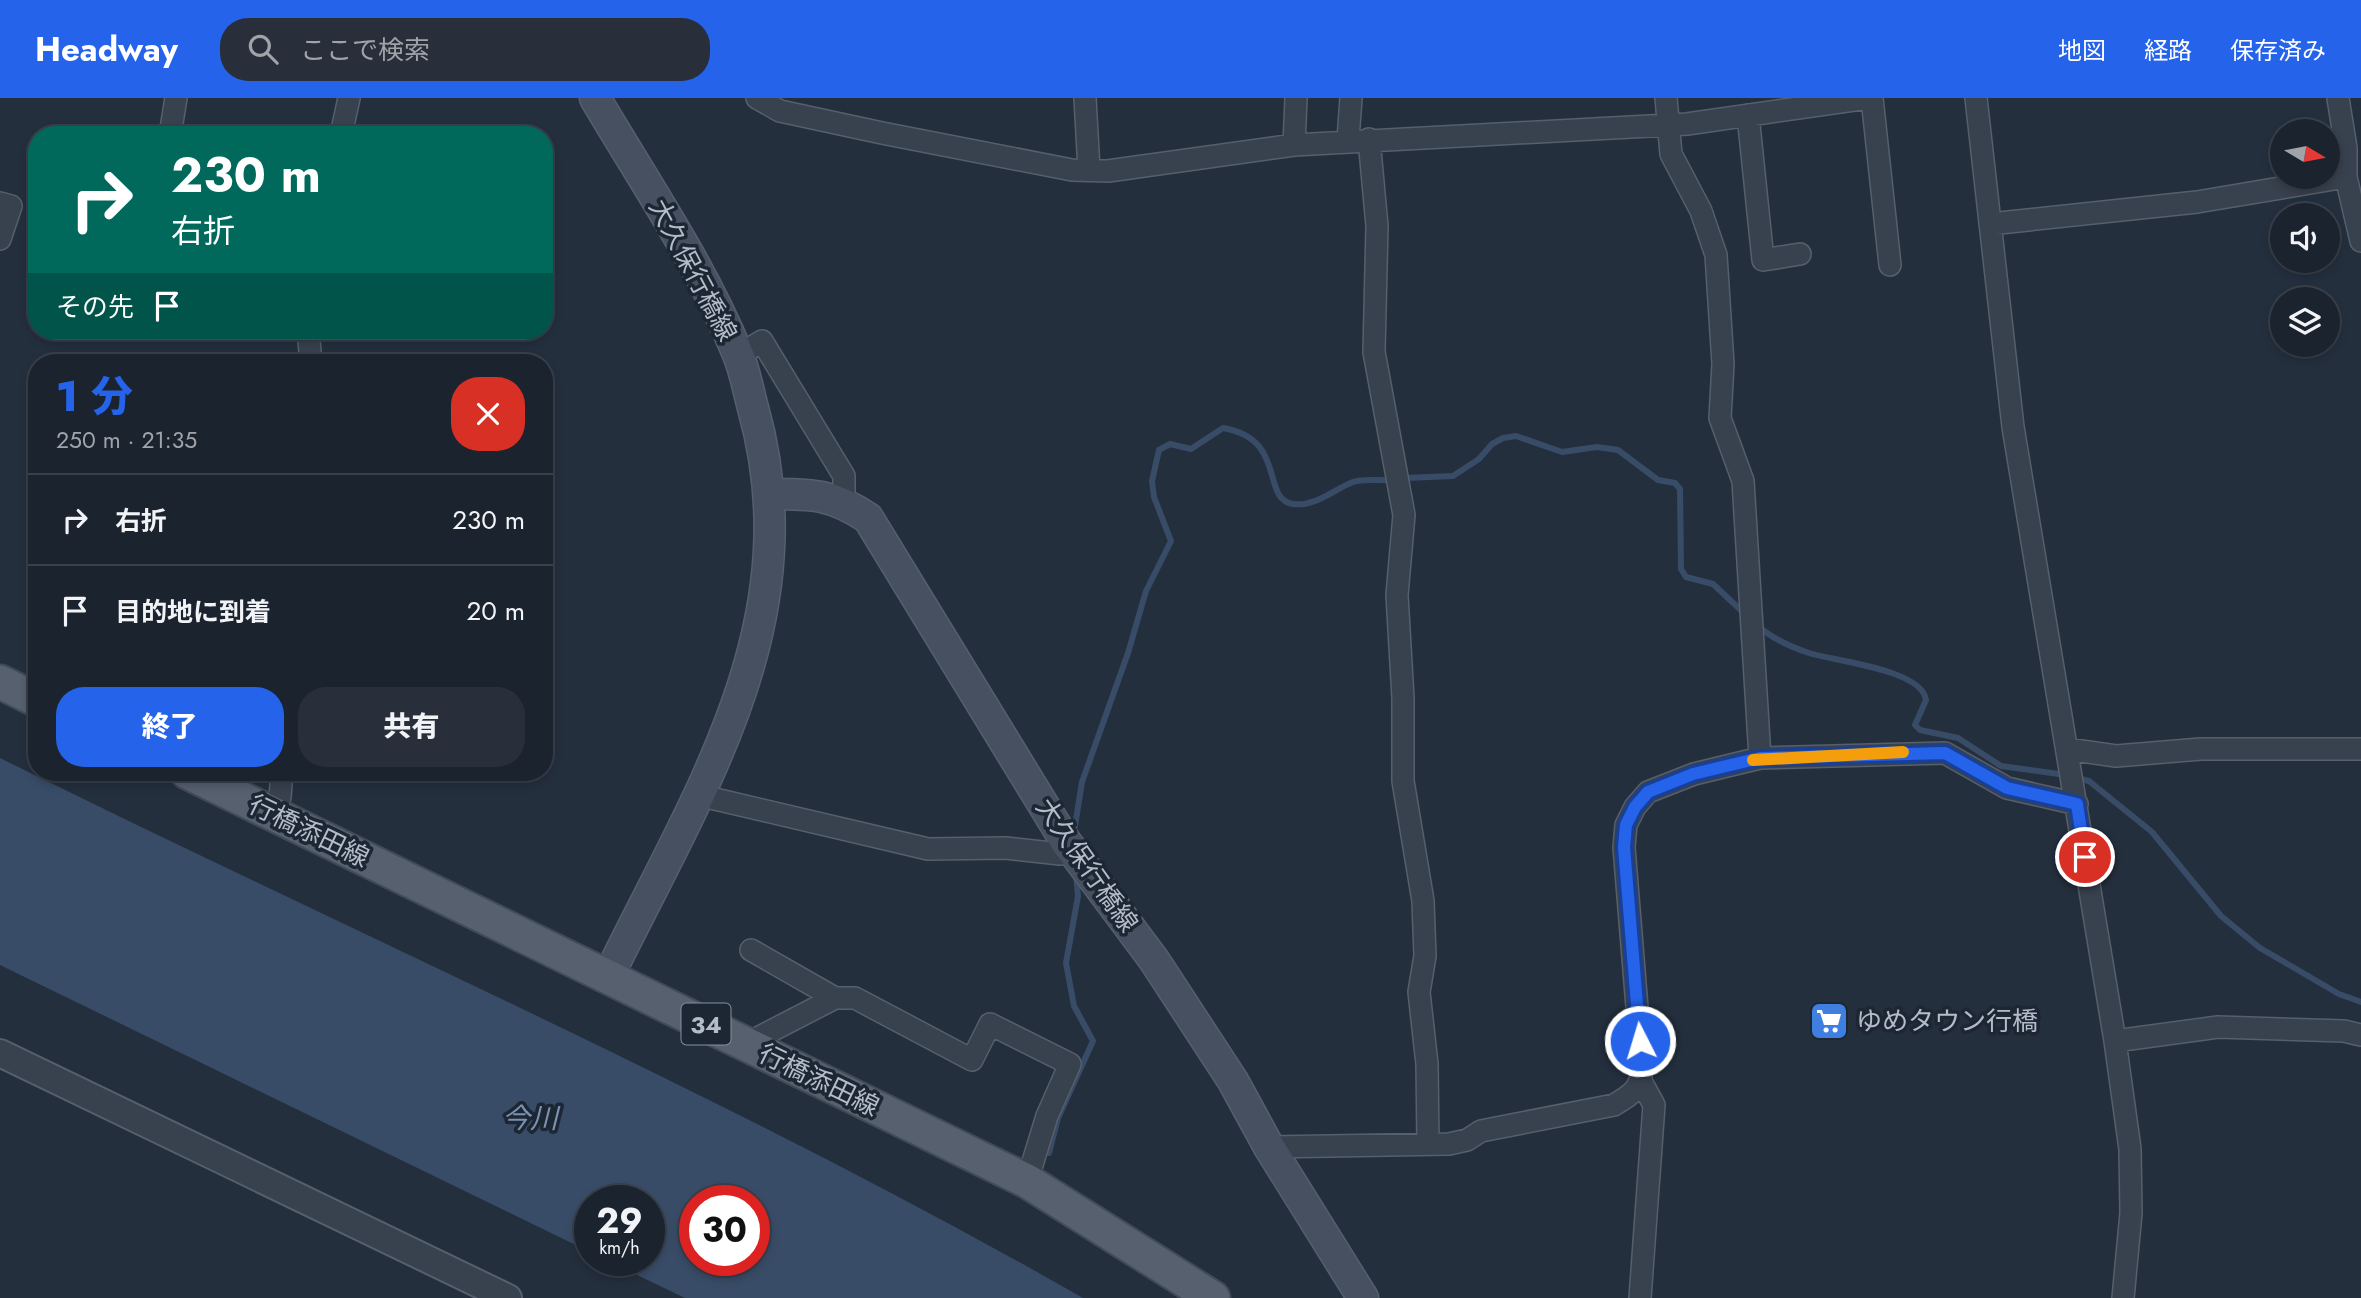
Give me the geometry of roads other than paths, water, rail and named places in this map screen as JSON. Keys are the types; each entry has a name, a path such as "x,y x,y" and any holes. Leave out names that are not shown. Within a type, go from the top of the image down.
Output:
{"main road":[{"name":"大久保行橋線","path":"595,98 709,290 739,355 759,429 770,494 771,554 757,642 740,702 608,977"},
{"name":"大久保行橋線","path":"770,494 811,494 844,502 868,518 1066,842 1154,960 1233,1081 1269,1147 1363,1298"},
{"path":"0,682 28,696"},
{"name":"行橋添田線","path":"206,781 1027,1181 1213,1298"}],"street":[{"path":"172,126 176,98"},
{"path":"343,126 349,98"},
{"path":"757,98 780,111 1072,170 1108,171 1294,145 1667,125 1870,98 1890,265"},
{"path":"1085,98 1089,170"},
{"path":"1294,145 1296,98"},
{"path":"1348,141 1350,98"},
{"path":"1666,98 1671,154 1701,211 1716,255 1723,364 1720,418 1743,481 1760,758"},
{"path":"1976,98 2013,427 2077,804 2130,1149 2131,1213 2123,1298"},
{"path":"2338,98 2346,148 2346,177 2361,241"},
{"path":"1748,115 1763,260 1800,254"},
{"path":"1369,139 1377,226 1374,352 1404,515 1397,596 1404,698 1403,781 1423,901 1425,956 1419,992 1427,1064 1427,1143"},
{"path":"1990,224 2197,202 2346,177"},
{"path":"0,203 11,206 0,239"},
{"path":"739,355 762,341 844,476 844,502"},
{"path":"2067,749 2116,756 2201,749 2361,749"},
{"path":"1640,1298 1654,1105 1642,1083 1624,847 1626,825 1635,807 1648,792 1664,783 1760,758 1945,753 2007,788 2077,804"},
{"path":"274,814 280,797 281,781"},
{"path":"698,794 928,849 1006,848 1060,854 1066,842"},
{"path":"751,950 835,998"},
{"path":"746,1044 835,998 855,998 972,1060 990,1024 1070,1064 1047,1116 1027,1181"},
{"path":"2115,1041 2218,1027 2344,1031 2361,1035"},
{"path":"0,1053 508,1298"},
{"path":"1269,1147 1450,1144 1467,1140 1481,1130 1614,1105 1632,1094 1642,1083"}],"water":[{"name":"今川","path":"0,758 28,772 28,781 47,781 682,1086 817,1154 1083,1298 685,1298 639,1276 665,1276 665,1185 574,1185 574,1244 0,965"}],"waterway":[{"path":"1075,826 1082,782 1128,653 1146,591 1171,541 1154,497 1152,481 1159,450 1170,444 1191,449 1223,428 1243,434 1257,444 1265,456 1277,492 1283,500 1293,504 1309,503 1357,481 1391,480"},
{"path":"1406,478 1453,476 1479,459 1492,444 1503,438 1516,436 1562,452 1597,447 1618,450 1658,480 1675,483 1680,489 1681,569 1686,577 1713,584 1746,615"},
{"path":"1757,625 1775,638 1802,651 1875,668 1909,681 1921,689 1926,700 1915,725 1920,730 1958,738 2001,766 2066,775"},
{"path":"2076,778 2089,781 2152,832 2221,916 2260,948 2339,994 2361,1002"},
{"path":"1049,1153 1058,1118 1093,1041 1074,1006 1066,963 1078,896 1076,874"}],"place":[{"name":"ゆめタウン行橋","path":"1829,1021"}]}
